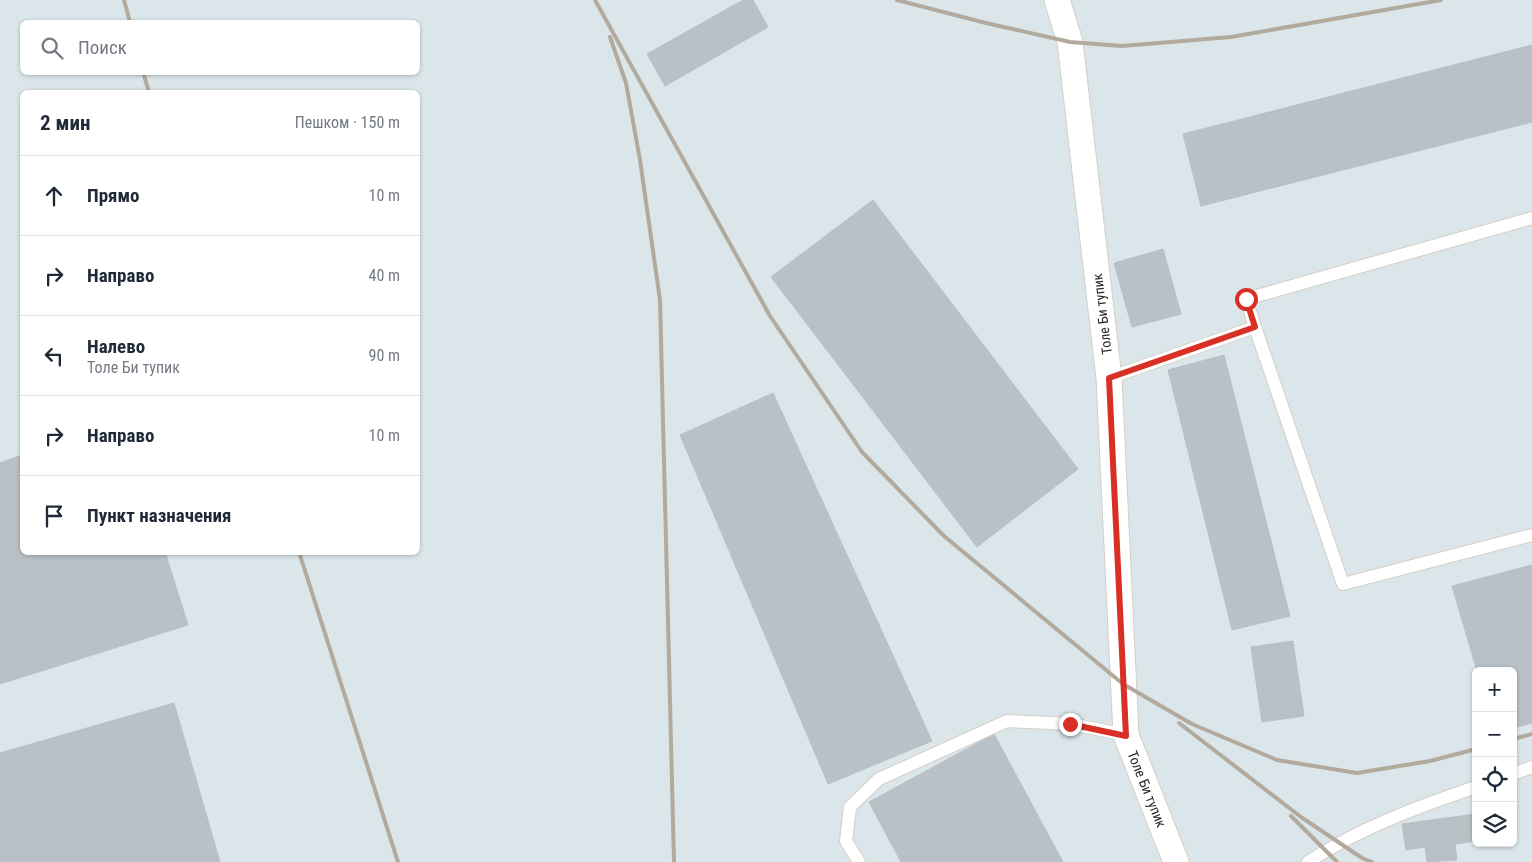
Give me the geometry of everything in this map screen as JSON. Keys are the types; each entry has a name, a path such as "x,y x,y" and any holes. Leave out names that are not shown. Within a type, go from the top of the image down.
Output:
{"street":[{"name":"Толе Би тупик","path":"1057,0 1070,42 1109,378 1126,736 1176,862"}],"lane":[{"path":"1532,218 1246,299 1343,584 1532,536"},
{"path":"1109,378 1255,327"},
{"path":"859,862 846,841 850,807 879,779 1007,721 1070,724 1126,736"},
{"path":"1517,773 1532,767"},
{"path":"1308,862 1375,824 1472,788"}],"building":[{"path":"743,0 753,0 768,27 665,86 647,54"},
{"path":"1532,45 1532,122 1201,206 1183,134"},
{"path":"873,200 1078,469 977,547 771,277"},
{"path":"1163,249 1181,314 1132,327 1114,263"},
{"path":"1224,355 1290,616 1232,630 1168,370"},
{"path":"773,393 932,741 828,784 680,435"},
{"path":"20,456 20,555 166,555 188,625 0,684 0,463"},
{"path":"1532,565 1532,723 1517,727 1517,667 1476,667 1452,586"},
{"path":"1293,641 1304,716 1262,722 1251,647"},
{"path":"174,703 220,862 0,862 0,753"},
{"path":"994,734 1063,862 901,862 869,802"},
{"path":"1472,815 1472,842 1455,844 1457,860 1427,862 1425,847 1406,850 1402,824"}],"railway":[{"path":"124,0 129,20"},
{"path":"595,0 770,316 862,452 944,536 1123,684 1192,724 1277,760 1357,773 1430,761 1472,750"},
{"path":"897,0 1070,42 1122,46 1231,37 1441,0"},
{"path":"610,37 626,83 640,160 660,300 674,862"},
{"path":"144,75 148,90"},
{"path":"300,555 398,862"},
{"path":"1179,723 1301,817 1362,858 1372,862"},
{"path":"1517,738 1532,734"},
{"path":"1291,816 1337,862"}],"route":[{"path":"1070,724 1126,736 1109,378 1255,327 1246,299"}]}
